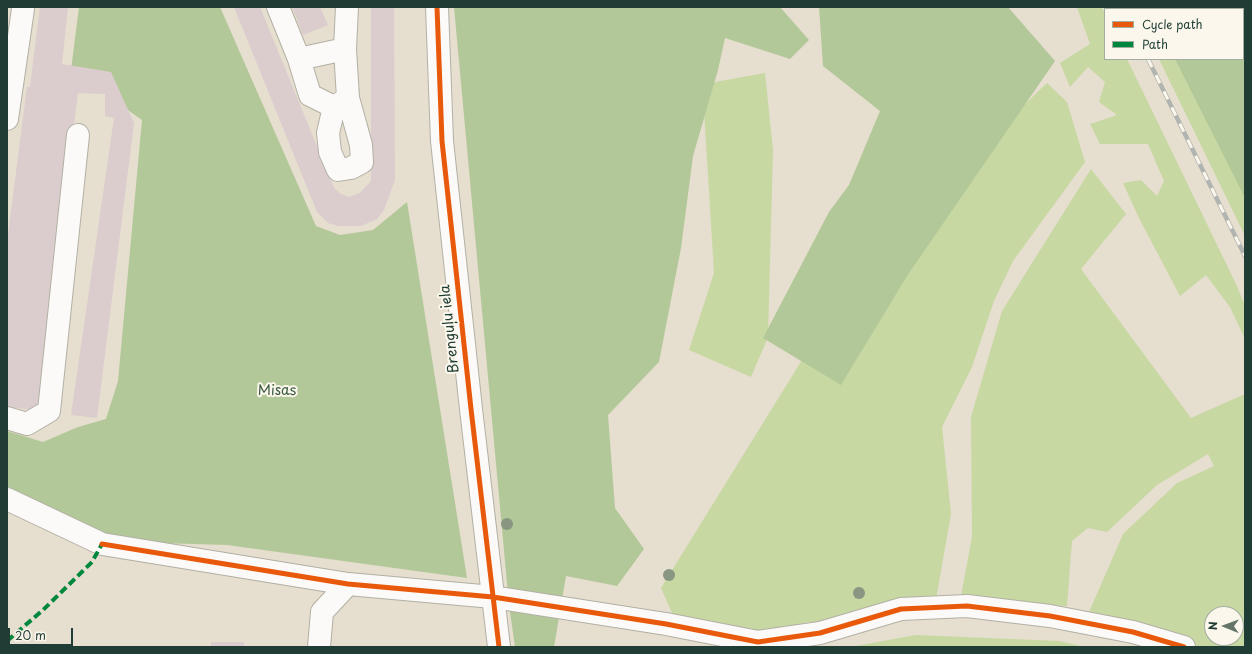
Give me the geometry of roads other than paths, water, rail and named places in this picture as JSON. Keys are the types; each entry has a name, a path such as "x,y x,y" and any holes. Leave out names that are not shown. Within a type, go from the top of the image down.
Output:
{"street":[{"path":"278,7 299,59 310,95 341,103 347,7"},
{"name":"Brenguļu iela","path":"437,7 442,141 470,409 499,647"},
{"path":"7,119 22,9"},
{"path":"299,59 345,49"},
{"path":"7,418 27,424 49,411 78,135"},
{"path":"7,498 102,544 348,584 493,597 666,624 758,642 820,633 901,609 967,606 1050,616 1133,632 1184,647"},
{"path":"319,647 322,612 348,584"}],"railway":[{"path":"1148,60 1245,256"}],"park label":[{"name":"Misas","path":"277,391"}]}
